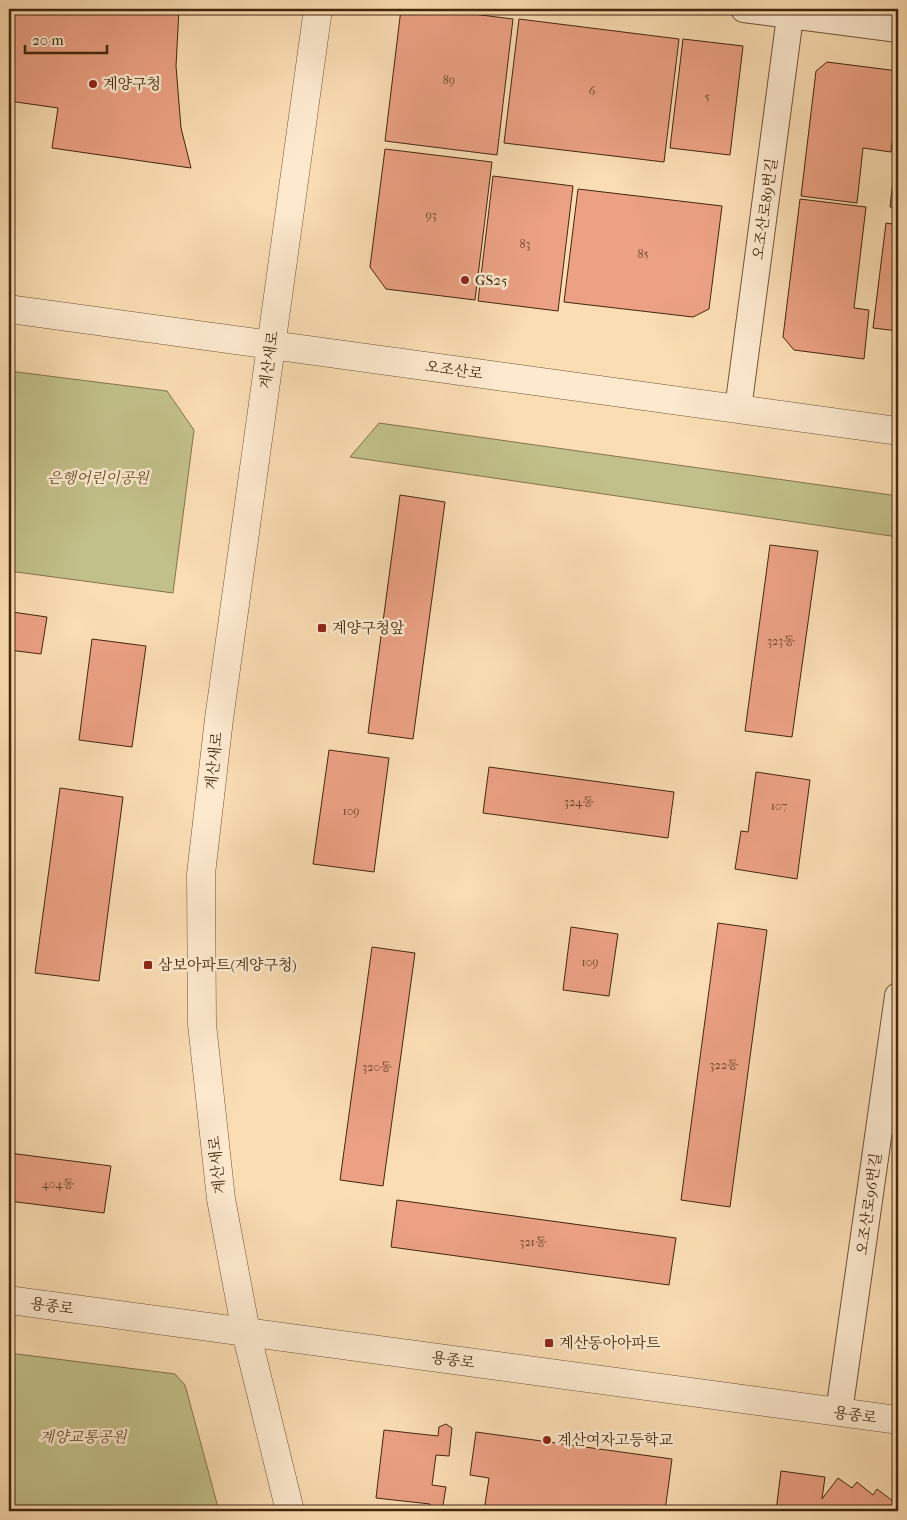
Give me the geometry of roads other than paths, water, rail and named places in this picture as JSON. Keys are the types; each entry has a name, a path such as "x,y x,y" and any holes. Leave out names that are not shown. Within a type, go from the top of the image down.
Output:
{"street":[{"name":"계산새로","path":"290,1511 246,1332 221,1199 202,1024 201,874 218,719 318,9"},
{"path":"744,9 791,12 898,29"},
{"name":"오조산로89번길","path":"738,409 791,12"},
{"name":"오조산로","path":"9,309 898,431"},
{"name":"오조산로96번길","path":"839,1412 898,996"},
{"name":"용종로","path":"9,1300 898,1420"}],"place":[{"name":"계양구청","path":"93,84"},
{"name":"GS25","path":"465,280"},
{"name":"계양구청앞","path":"322,628"},
{"name":"삼보아파트(계양구청)","path":"148,965"},
{"name":"계산동아아파트","path":"549,1343"},
{"name":"계산여자고등학교","path":"547,1440"}],"park label":[{"name":"은행어린이공원","path":"98,478"},
{"name":"계양교통공원","path":"83,1437"}]}
